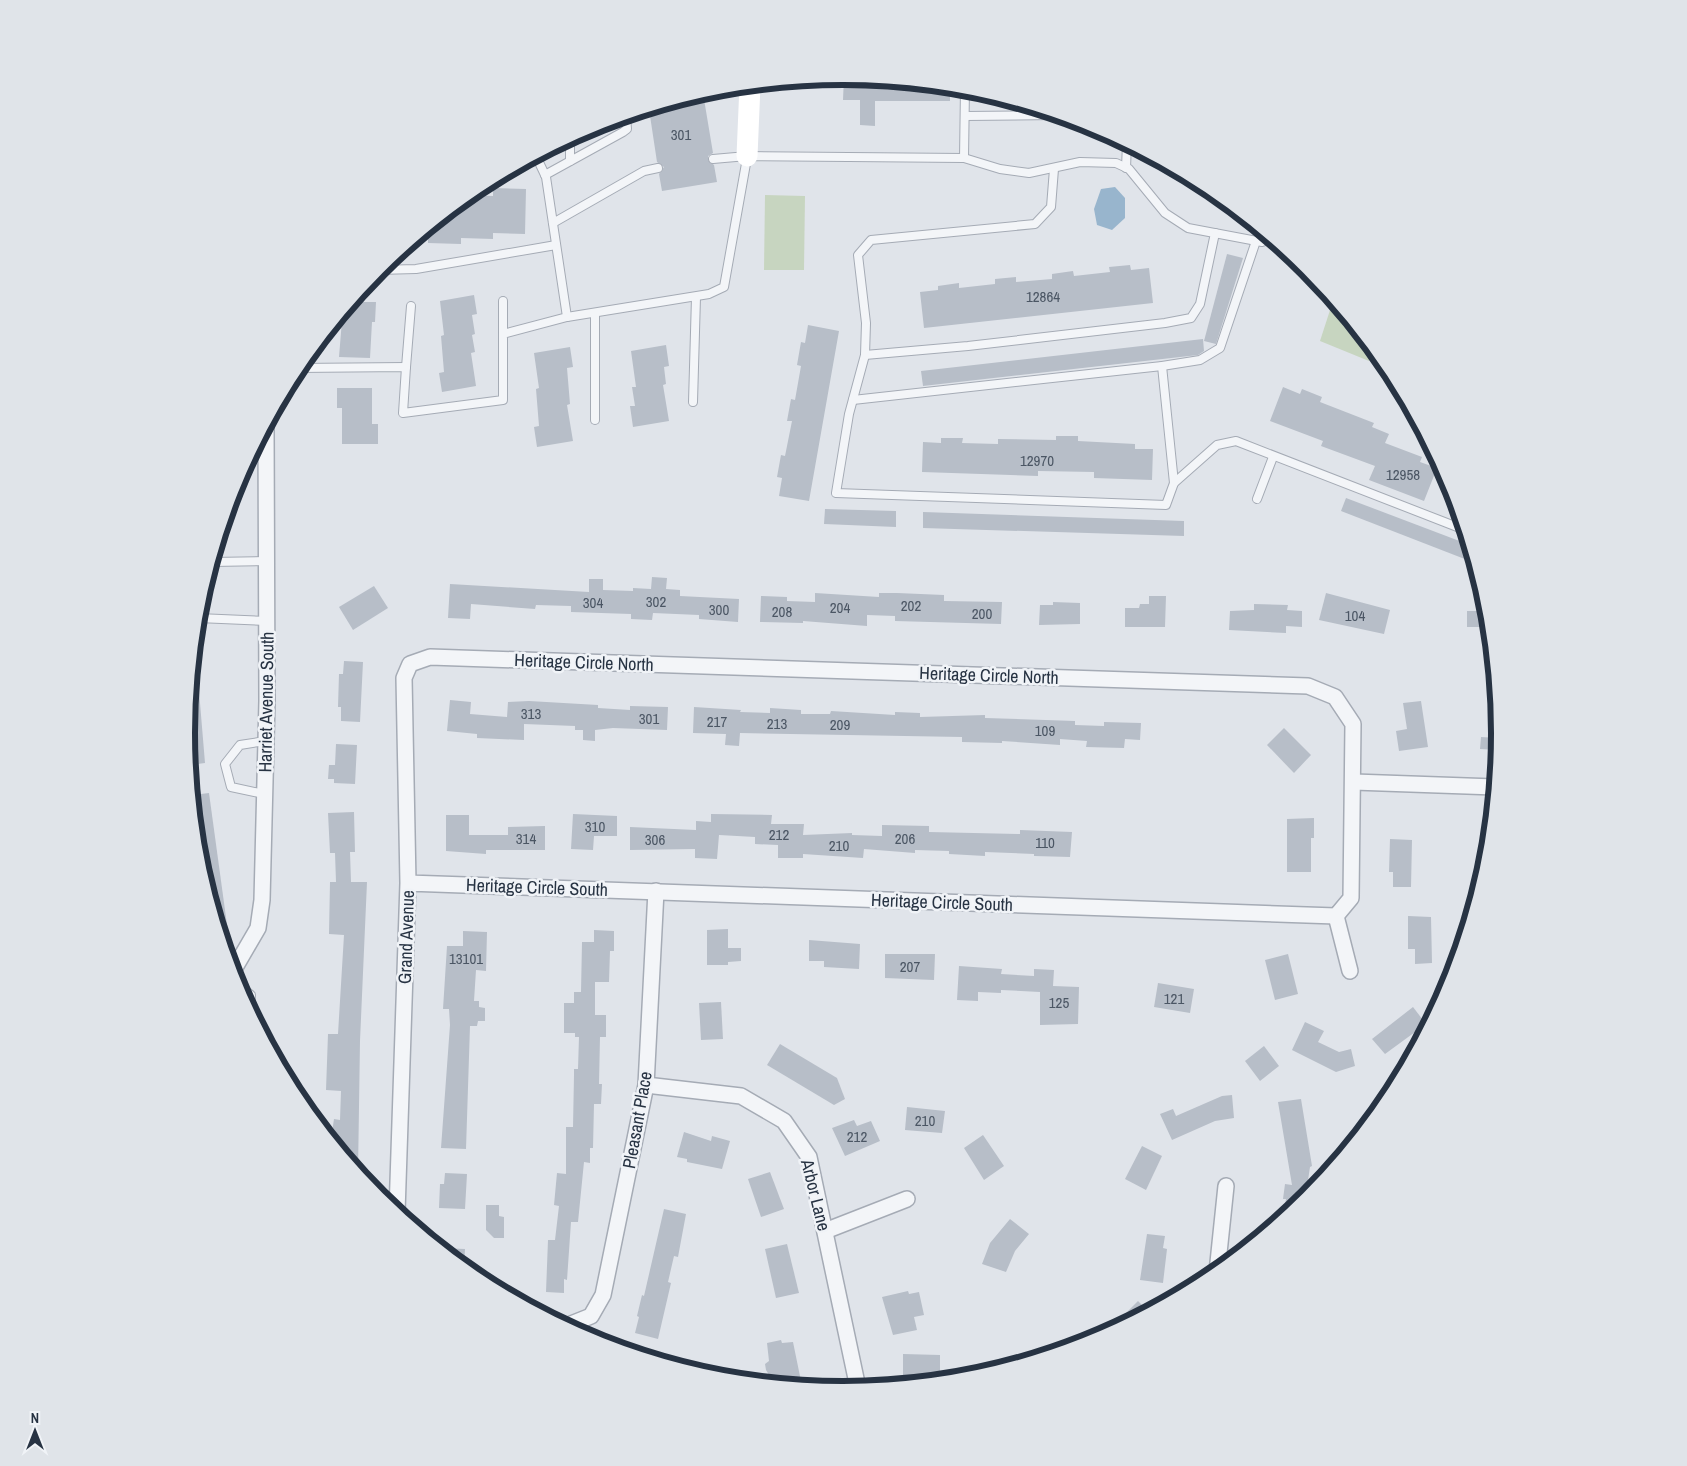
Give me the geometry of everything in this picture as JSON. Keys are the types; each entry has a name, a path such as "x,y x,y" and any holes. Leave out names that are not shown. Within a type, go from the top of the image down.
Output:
{"street":[{"path":"748,156 750,92"},
{"name":"Harriet Avenue South","path":"238,962 258,928 262,900 268,562 266,438"},
{"name":"Heritage Circle North","path":"410,664 430,657 1308,686 1335,696 1353,724 1354,782"},
{"name":"Grand Avenue","path":"397,1203 408,883 404,678 410,664"},
{"path":"1350,971 1336,916 1351,898 1354,782 1489,787"},
{"name":"Heritage Circle South","path":"408,883 1336,916"},
{"name":"Pleasant Place","path":"575,1322 591,1316 603,1295 646,1084 656,891"},
{"name":"Arbor Lane","path":"646,1084 742,1096 784,1120 809,1157 856,1381"},
{"path":"1218,1262 1226,1186"},
{"path":"825,1231 907,1199"}],"lane":[{"path":"964,158 965,96"},
{"path":"965,116 1039,115"},
{"path":"545,175 623,132 628,122"},
{"path":"570,146 570,161"},
{"path":"1126,168 1127,150"},
{"path":"503,334 567,317 696,297 709,294 724,287 748,156"},
{"path":"714,159 748,156 964,158 1000,169 1029,173 1080,162 1116,164 1126,168 1165,213 1188,228 1265,241"},
{"path":"539,162 545,175 567,317"},
{"path":"553,223 644,171 658,168"},
{"path":"1054,169 1051,207 1035,224 871,240 858,255 866,322 865,355 853,400 836,493 1166,505 1174,483 1162,366"},
{"path":"865,355 987,344 1165,323 1191,318 1200,304 1215,233"},
{"path":"853,400 1162,366 1200,360 1220,348 1256,241"},
{"path":"391,270 416,269 556,245"},
{"path":"693,402 696,297"},
{"path":"411,306 403,413 503,400 503,301"},
{"path":"595,313 595,420"},
{"path":"309,368 406,368"},
{"path":"1174,483 1217,444 1236,442 1458,527"},
{"path":"1257,499 1273,456"},
{"path":"219,562 268,562"},
{"path":"206,618 267,621"},
{"path":"264,794 231,787 225,764 240,745 265,741"}],"green space":[{"path":"765,195 805,196 804,270 764,270"},
{"path":"1332,307 1370,357 1369,361 1320,341"}],"water":[{"path":"1115,187 1125,198 1125,218 1112,230 1097,225 1094,209 1101,189"}],"building":[{"path":"844,85 886,86 950,94 950,101 875,101 875,126 860,125 860,100 843,100"},
{"path":"704,100 713,153 708,156 708,160 714,165 717,182 662,191 659,174 664,167 657,162 650,115"},
{"path":"493,188 526,189 525,234 493,233 493,239 461,238 461,244 428,243 428,236 481,195 493,196"},
{"path":"1227,254 1243,258 1216,344 1204,341"},
{"path":"1130,265 1131,270 1149,268 1153,303 924,328 920,292 938,290 938,286 959,283 959,288 995,284 995,279 1016,277 1016,282 1052,279 1052,274 1073,271 1074,276 1110,272 1109,267"},
{"path":"474,295 477,314 472,315 475,334 472,335 475,352 471,353 476,386 442,392 439,373 444,372 441,336 444,335 440,301"},
{"path":"360,302 376,302 375,322 372,322 370,358 339,357 342,323"},
{"path":"808,325 839,331 809,501 779,496 782,478 777,477 781,455 785,456 792,421 787,421 791,399 795,400 801,366 797,365 801,342 805,343"},
{"path":"1203,339 1204,351 1198,355 923,386 921,371"},
{"path":"666,345 669,366 664,367 666,384 663,385 669,421 633,427 630,406 635,406 632,387 636,387 631,351"},
{"path":"570,347 573,367 567,368 570,404 567,405 573,441 537,447 534,427 539,426 536,389 539,388 534,353"},
{"path":"1283,387 1300,394 1302,389 1322,397 1320,402 1374,423 1372,427 1389,434 1385,443 1422,457 1420,462 1434,467 1436,471 1424,501 1369,480 1375,466 1321,446 1323,441 1270,421"},
{"path":"337,388 372,388 372,424 378,424 378,444 342,444 342,408 337,408"},
{"path":"1056,436 1078,436 1078,441 1135,444 1135,449 1153,449 1152,480 1094,478 1094,472 1038,471 1038,476 922,472 923,442 941,443 941,438 963,438 962,443 998,444 998,439 1056,440"},
{"path":"1346,498 1462,542 1468,560 1341,511"},
{"path":"825,509 896,511 896,527 824,524"},
{"path":"923,512 1184,521 1184,536 923,528"},
{"path":"652,577 667,578 666,589 680,590 680,596 739,599 738,622 699,619 699,615 653,613 652,620 631,619 631,614 571,612 571,606 536,605 535,609 471,604 470,619 448,618 450,584 589,592 589,579 603,579 603,590 633,591 633,588 651,589"},
{"path":"374,586 388,608 353,630 339,607"},
{"path":"815,593 879,597 879,593 944,595 944,601 1002,602 1001,624 895,621 895,616 867,615 867,626 803,621 803,623 760,622 761,596 787,597 787,601 815,602"},
{"path":"1326,593 1390,610 1384,634 1319,620"},
{"path":"1149,596 1166,596 1165,627 1125,627 1125,608 1139,608 1140,604 1149,604"},
{"path":"1053,602 1080,603 1080,624 1039,625 1040,605 1053,605"},
{"path":"1254,604 1288,605 1287,610 1302,611 1302,627 1286,626 1286,633 1229,630 1230,611 1254,610"},
{"path":"1467,611 1480,611 1482,627 1467,627"},
{"path":"344,661 363,662 360,722 341,721 341,707 338,707 339,674 343,674"},
{"path":"198,680 205,763 196,764 195,733"},
{"path":"450,700 471,702 470,714 507,717 508,702 529,701 598,705 598,708 630,710 630,706 668,707 667,730 613,728 595,730 595,741 583,740 583,730 575,730 575,726 524,724 524,740 477,738 477,734 447,731"},
{"path":"1421,701 1428,747 1399,751 1396,731 1407,729 1403,703"},
{"path":"694,707 770,713 770,708 801,710 801,714 830,714 831,711 895,715 895,712 920,713 920,717 985,715 985,718 1075,721 1075,725 1104,726 1104,722 1141,723 1140,740 1125,739 1124,748 1086,747 1087,741 1060,739 1060,745 1002,741 1002,743 962,742 962,737 740,733 739,746 725,745 726,734 693,733"},
{"path":"1284,728 1311,755 1294,773 1267,745"},
{"path":"1481,737 1491,738 1491,750 1480,749"},
{"path":"336,744 357,745 355,784 334,783 334,779 328,779 329,765 335,765"},
{"path":"209,793 227,932 208,859 199,794"},
{"path":"354,812 355,852 350,852 351,882 367,882 360,1041 358,1162 332,1131 334,1119 340,1120 341,1091 326,1090 328,1034 338,1034 344,935 329,934 330,882 336,882 335,853 330,853 328,813"},
{"path":"573,814 617,816 617,836 594,836 593,850 571,849"},
{"path":"711,814 772,815 771,824 804,824 803,835 852,833 852,835 882,836 882,825 929,826 929,832 1020,834 1020,830 1072,832 1070,857 985,852 985,856 949,854 949,851 915,850 915,853 864,849 863,858 803,854 803,858 778,858 778,845 755,844 755,837 719,835 717,859 695,858 695,849 630,850 630,827 696,830 696,821 711,822"},
{"path":"446,815 469,815 469,835 508,835 508,827 545,826 545,850 486,850 486,854 446,851"},
{"path":"1314,818 1314,838 1311,838 1311,872 1287,872 1287,819"},
{"path":"1390,839 1412,840 1411,887 1393,887 1393,872 1389,872"},
{"path":"1408,916 1431,917 1432,963 1415,964 1415,949 1408,949"},
{"path":"728,929 728,948 741,948 741,961 728,962 728,965 707,965 707,930"},
{"path":"594,930 614,931 614,951 610,951 609,982 595,982 595,1015 606,1015 606,1037 600,1037 599,1084 602,1084 601,1104 594,1104 593,1148 590,1148 590,1163 584,1162 578,1222 571,1222 567,1280 564,1279 564,1293 546,1292 548,1240 555,1240 559,1206 554,1205 557,1173 566,1174 566,1127 573,1127 574,1069 578,1069 579,1037 575,1037 575,1033 564,1033 564,1003 574,1003 574,992 581,992 582,942 594,942"},
{"path":"463,931 487,932 486,971 476,970 474,1001 479,1001 479,1007 485,1008 485,1021 478,1021 477,1026 470,1026 466,1149 441,1148 450,1025 449,1009 443,1009 447,946 463,946"},
{"path":"809,940 860,944 859,969 824,967 824,961 809,961"},
{"path":"885,954 935,954 934,980 885,978"},
{"path":"1288,954 1298,994 1275,1000 1265,960"},
{"path":"959,966 1002,969 1001,974 1034,976 1034,969 1054,970 1053,986 1079,987 1078,1024 1040,1025 1040,992 1001,990 1001,993 978,992 978,1001 957,1000"},
{"path":"1158,983 1194,989 1190,1013 1154,1007"},
{"path":"721,1002 723,1039 701,1040 699,1003"},
{"path":"1413,1007 1424,1022 1421,1028 1385,1054 1372,1039"},
{"path":"1305,1022 1324,1031 1318,1042 1339,1052 1351,1049 1355,1066 1336,1072 1292,1050"},
{"path":"780,1044 837,1078 845,1099 834,1105 767,1065"},
{"path":"1264,1046 1279,1066 1260,1081 1245,1061"},
{"path":"1232,1095 1234,1118 1215,1121 1172,1140 1160,1114 1173,1109 1176,1116 1222,1096"},
{"path":"1301,1099 1312,1166 1310,1167 1307,1185 1285,1207 1286,1199 1283,1199 1285,1184 1292,1185 1278,1102"},
{"path":"907,1107 945,1111 942,1133 905,1130"},
{"path":"854,1120 857,1126 871,1121 880,1141 845,1156 832,1128"},
{"path":"684,1132 711,1141 712,1136 730,1141 722,1169 687,1162 687,1159 677,1157"},
{"path":"983,1135 1004,1166 984,1180 964,1148"},
{"path":"1142,1146 1162,1156 1146,1190 1125,1179"},
{"path":"770,1172 784,1209 761,1217 748,1179"},
{"path":"445,1173 467,1174 465,1209 439,1208 440,1184 444,1184"},
{"path":"486,1205 499,1205 499,1216 504,1217 504,1238 494,1238 486,1230"},
{"path":"664,1209 686,1214 678,1257 674,1256 668,1282 671,1283 658,1339 635,1333 639,1317 637,1316 642,1295 644,1296"},
{"path":"1010,1219 1029,1234 1015,1251 1006,1272 982,1264 990,1243"},
{"path":"1147,1234 1165,1236 1163,1248 1167,1249 1163,1283 1140,1280"},
{"path":"787,1244 799,1293 776,1298 765,1249"},
{"path":"451,1248 465,1249 464,1258"},
{"path":"908,1291 909,1294 919,1292 924,1315 914,1317 917,1330 893,1335 882,1297"},
{"path":"1138,1301 1144,1307 1130,1314 1121,1318"},
{"path":"781,1340 782,1343 793,1342 801,1380 770,1376 765,1364 769,1361 767,1343"},
{"path":"903,1354 940,1355 940,1373 903,1378"}]}
